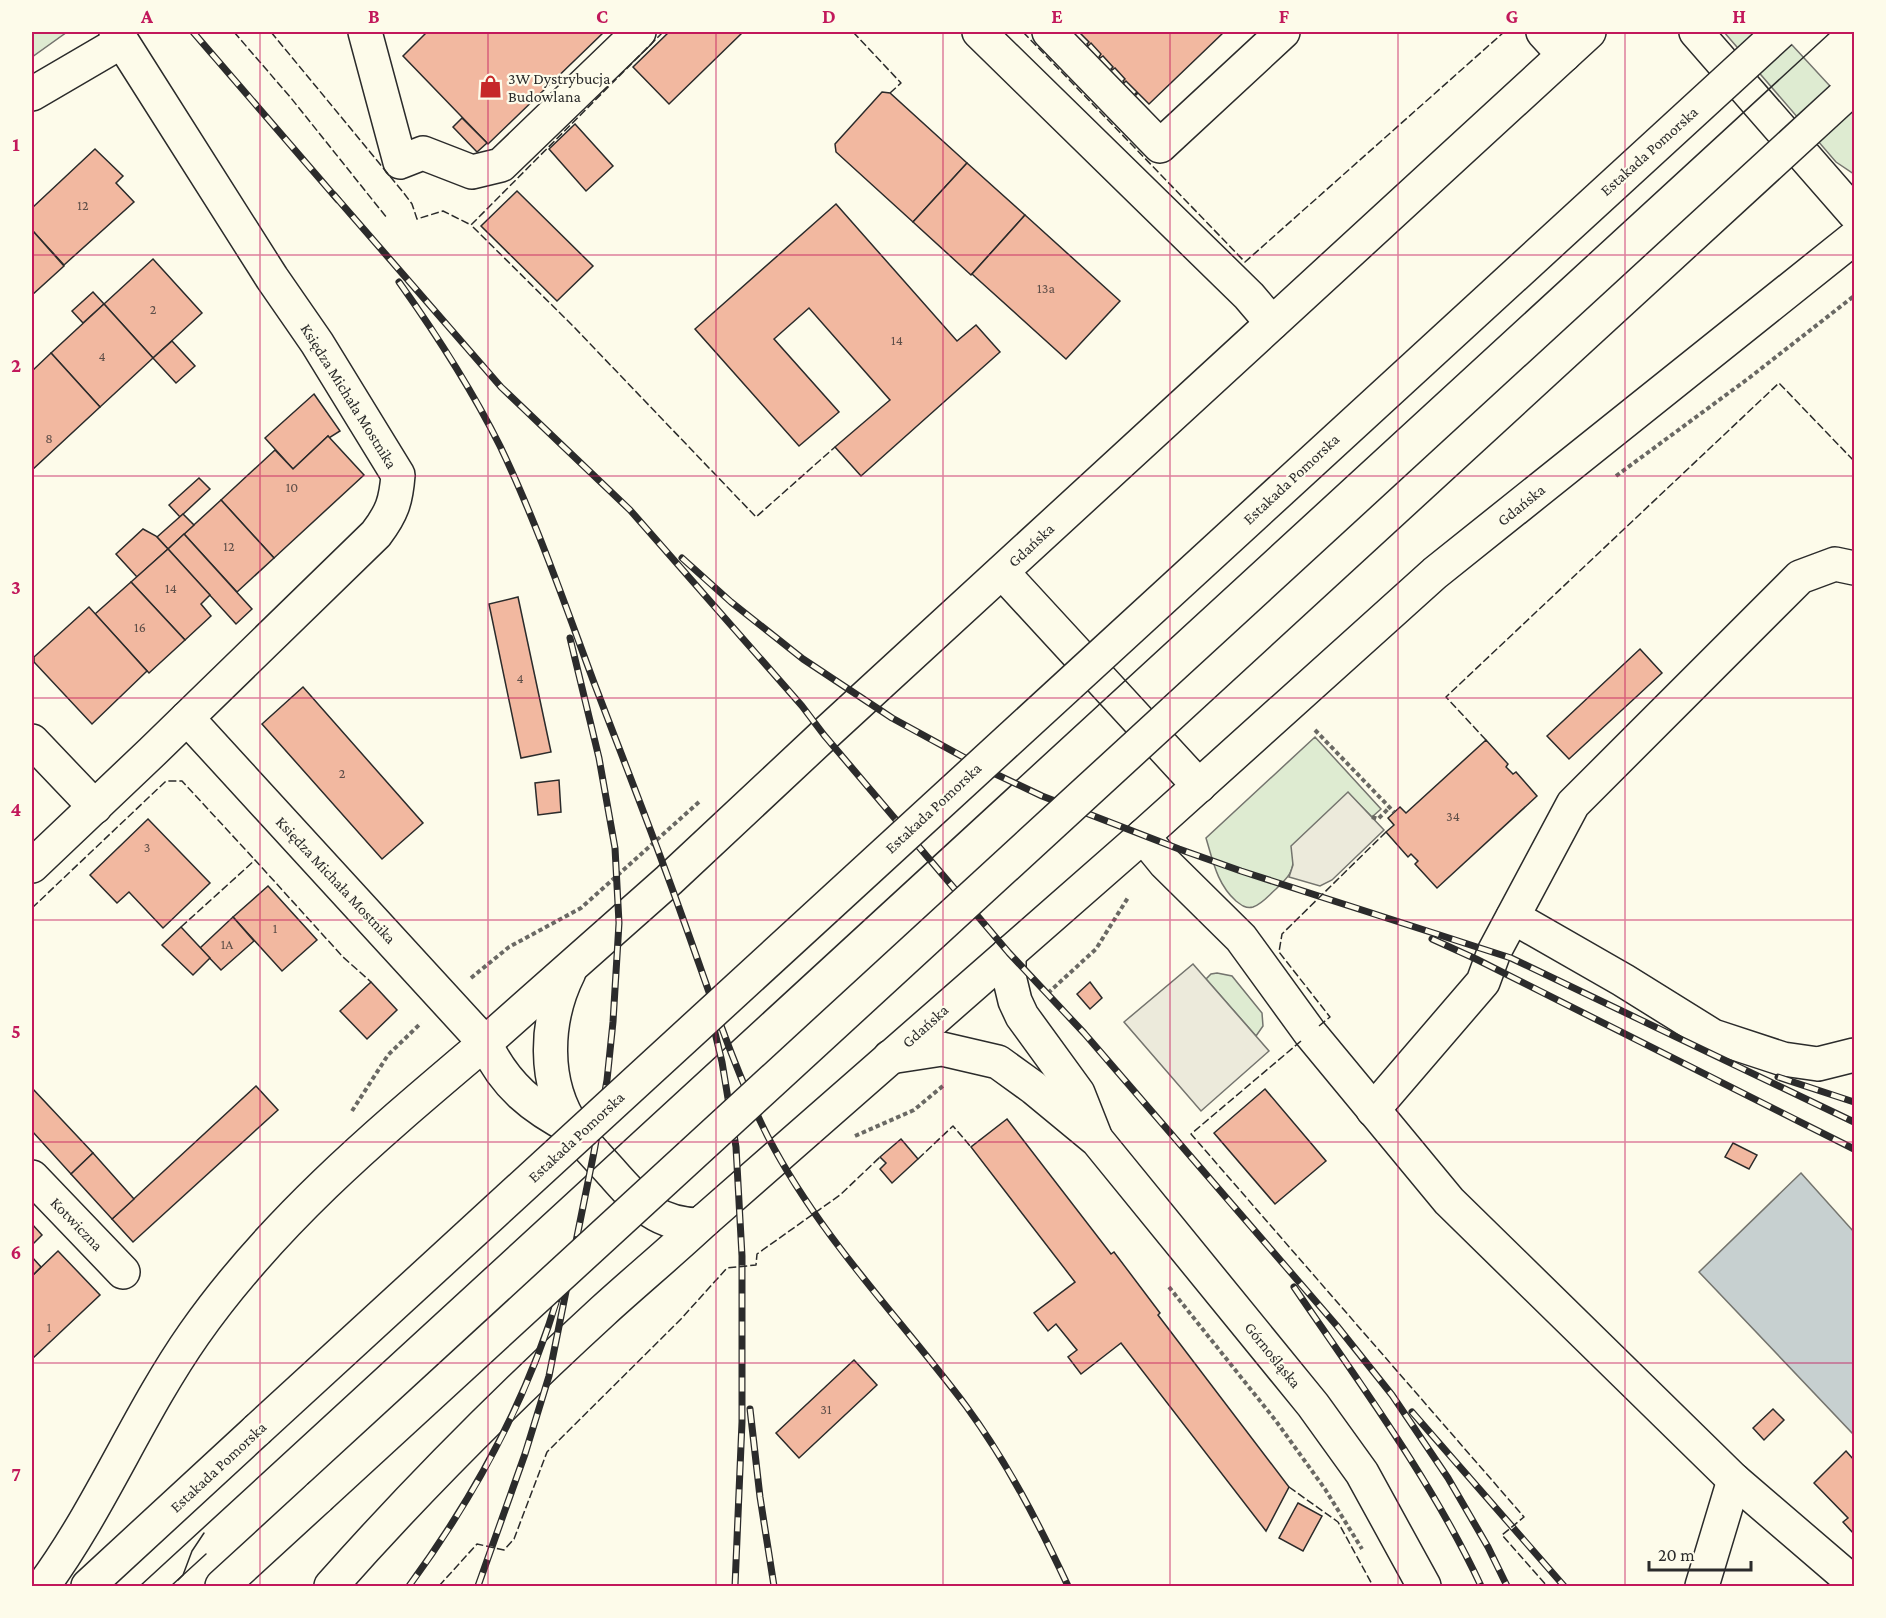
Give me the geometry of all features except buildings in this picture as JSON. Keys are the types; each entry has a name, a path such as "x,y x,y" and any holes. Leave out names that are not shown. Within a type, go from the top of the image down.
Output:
{"main road":[{"path":"365,32 400,162 423,153 472,172 501,165 639,32"},
{"path":"979,32 1249,296 1272,323"},
{"path":"1049,32 1160,147 1283,32"},
{"name":"Gdańska","path":"574,1129 543,1114 531,1104 498,1068 485,1043 669,880 1272,323 1553,43 1589,32"},
{"path":"1696,32 1854,213"},
{"name":"Estakada Pomorska","path":"88,1587 1780,32"},
{"path":"32,94 119,37"},
{"name":"Księdza Michała Mostnika","path":"32,866 376,534 389,517 396,499 398,475 317,343 272,278 119,37"},
{"path":"222,1587 1848,93"},
{"name":"Gdańska","path":"573,965 562,987 550,1036 555,1086 563,1108 574,1129 643,1206 667,1220 702,1222 1143,836 1435,573 1854,238"},
{"path":"1374,1110 1483,982 1494,952 1573,804 1800,577 1835,564 1854,568"},
{"name":"Gdańska","path":"1002,572 1199,786"},
{"name":"Księdza Michała Mostnika","path":"187,718 485,1043"},
{"path":"32,741 95,807"},
{"path":"1143,836 1165,863 1241,938 1310,1033 1449,1201 1734,1480 1854,1583"},
{"path":"1513,917 1623,980 1713,1036 1783,1059 1818,1064 1854,1055"},
{"name":"Górnośląska","path":"1009,953 1009,976 1015,1001 1022,1016 1078,1094 1097,1140"},
{"path":"43,1587 89,1516 169,1371 230,1284 318,1190 392,1122 485,1043"},
{"name":"Górnośląska","path":"890,1057 942,1049 998,1062 1034,1088 1097,1140 1313,1405 1362,1473 1424,1587"},
{"name":"Kotwiczna","path":"32,1177 123,1272"},
{"path":"331,1587 413,1496 526,1384 702,1222"},
{"path":"1702,1587 1734,1480"}],"path":[{"path":"1608,482 1749,378 1854,296"},
{"path":"1323,722 1315,730 1394,812"},
{"path":"468,981 508,947 581,908 707,794"},
{"path":"1372,818 1378,819 1390,807"},
{"path":"1022,1016 1088,958 1133,891 1165,863"},
{"path":"850,1139 914,1110 975,1057"},
{"path":"1164,1280 1276,1421 1324,1489 1366,1556"}],"green space":[{"path":"32,32 67,32 32,57"},
{"path":"1724,32 1780,32 1854,112 1854,174 1836,162"},
{"path":"1315,737 1381,809 1372,817 1348,793 1293,858 1291,872 1283,882 1259,904 1253,907 1244,906 1236,901 1220,880 1206,838"},
{"path":"1211,974 1232,976 1262,1013 1263,1026 1256,1036 1206,979"}],"shaded area":[{"path":"1348,792 1384,830 1332,880 1320,886 1289,877 1293,865 1291,846"},
{"path":"1193,964 1269,1051 1201,1111 1124,1022"},
{"path":"1801,1173 1854,1232 1854,1435 1699,1272"}],"tram line":[{"path":"140,1586 1831,32"},
{"path":"178,1580 183,1575 192,1551 204,1533"},
{"path":"171,1586 206,1554"}],"railway":[{"path":"193,32 338,200"},
{"path":"334,195 501,387 630,510 802,706 1009,953 1084,1033 1337,1326 1392,1395 1448,1478 1488,1547 1507,1586"},
{"path":"399,282 465,382 500,446 526,503 733,1056 768,1137 811,1209 981,1427 1022,1494 1068,1586"},
{"path":"682,558 731,602 803,659 892,718 987,770 1042,796 1179,849 1511,958 1854,1122"},
{"path":"478,1586 525,1454 549,1376 594,1152 607,1080 613,1022 619,923 615,848 599,758 570,638"},
{"path":"1432,939 1854,1149"},
{"path":"711,1016 722,1062 736,1147 742,1256 742,1422 735,1586"},
{"path":"1778,1077 1854,1102"},
{"path":"1294,1287 1417,1470 1461,1546 1481,1586"},
{"path":"409,1586 456,1517 497,1446 531,1372 559,1293"},
{"path":"750,1409 760,1497 774,1586"},
{"path":"1412,1412 1564,1586"}],"fence":[{"path":"234,32 291,98 387,218"},
{"path":"271,32 403,192 412,204 417,219 443,211 471,225"},
{"path":"663,32 471,225 573,326 756,517 835,447"},
{"path":"853,32 901,83 890,93"},
{"path":"1023,32 1245,262 1504,32"},
{"path":"1486,740 1446,697 1779,383 1854,461"},
{"path":"32,908 166,781 182,781 255,860"},
{"path":"1319,1026 1330,1017 1279,952 1282,934 1386,832"},
{"path":"181,927 255,860 343,957 371,982"},
{"path":"1301,1041 1191,1134 1524,1517 1502,1535 1547,1586"},
{"path":"918,1159 953,1126 971,1147"},
{"path":"439,1586 477,1544 504,1550 514,1539 547,1452 681,1319 727,1268 756,1265 757,1254 840,1195 880,1157"},
{"path":"1289,1487 1338,1522 1373,1586"}],"place":[{"name":"3W Dystrybucja Budowlana","path":"490,87"}]}
